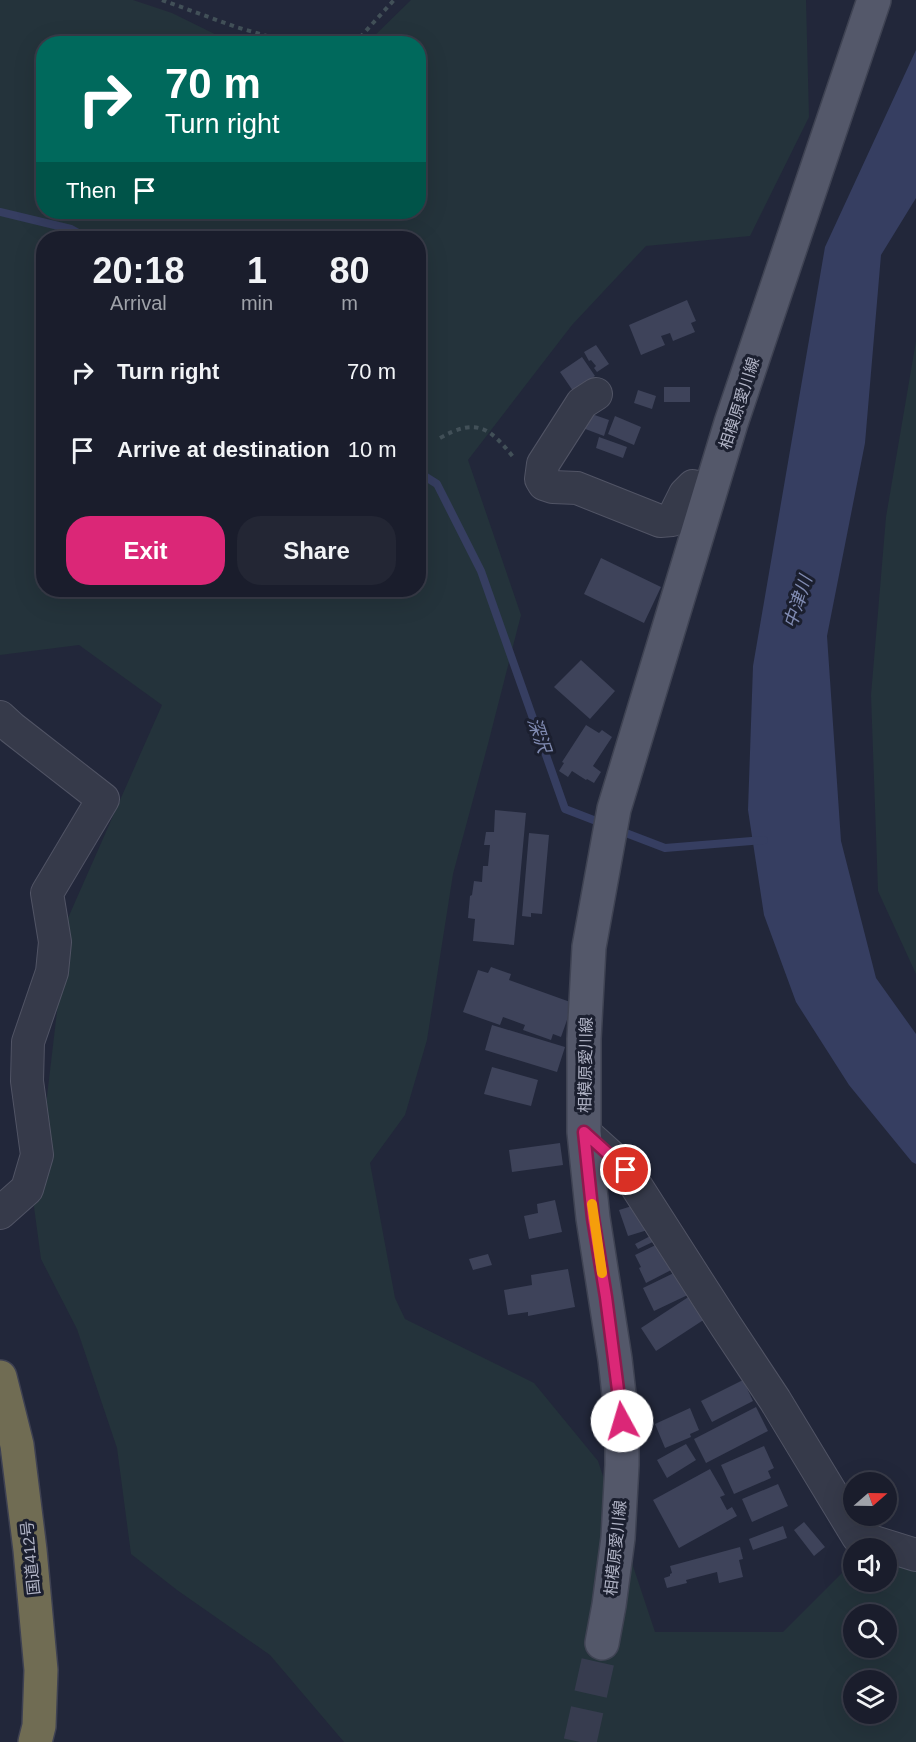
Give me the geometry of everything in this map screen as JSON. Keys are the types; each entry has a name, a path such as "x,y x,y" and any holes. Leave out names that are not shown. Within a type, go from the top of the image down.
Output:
{"highway":[{"name":"国道412号","path":"0,1377 17,1445 31,1562 41,1670 39,1726 36,1742"}],"main road":[{"name":"相模原愛川線","path":"602,1643 618,1538 622,1421 593,1218 584,1132 584,1039 589,946 614,809 731,423 874,0"}],"street":[{"path":"596,394 582,403 543,464 540,479 544,484 553,487 577,488 660,521 672,520 685,494 693,486 710,491"},
{"path":"0,717 103,799 47,893 55,942 52,972 28,1042 27,1081 37,1155 27,1189 0,1213"},
{"path":"584,1132 626,1170 775,1400 858,1537 916,1555"}],"path":[{"path":"162,0 268,36"},
{"path":"361,36 394,0"},
{"path":"440,438 466,427 487,430 497,438 528,477 540,479"}],"shaded area":[{"path":"0,0 133,0 172,13 219,36 36,36 36,219 426,219 426,36 374,36 411,0 806,0 809,117 750,236 646,246 572,325 468,460 521,615 453,874 427,1040 405,1115 370,1163 395,1298 405,1319 534,1383 598,1461 655,1632 783,1632 843,1572 843,1592 897,1592 897,1547 916,1540 916,1742 344,1742 270,1655 177,1590 131,1554 117,1448 77,1329 41,1259 34,1207 68,918 162,705 79,645 0,655"},
{"path":"916,341 916,974 878,891 871,695 886,517"}],"water":[{"name":"中津川","path":"916,50 916,198 881,255 865,443 827,636 841,841 876,978 916,1034 916,1164 849,1085 796,1002 764,915 748,810 753,666 825,247"}],"building":[{"path":"687,300 696,321 691,323 695,332 673,341 670,333 661,336 665,345 641,355 629,325"},
{"path":"596,345 609,364 597,372 594,368 596,366 591,360 589,361 584,352"},
{"path":"582,357 595,376 573,391 560,372"},
{"path":"664,387 690,387 690,402 664,402"},
{"path":"638,390 656,396 652,409 634,403"},
{"path":"586,412 609,420 604,436 580,427"},
{"path":"615,416 641,427 634,445 608,434"},
{"path":"599,437 627,447 623,458 596,448"},
{"path":"601,558 661,587 644,623 584,594"},
{"path":"581,660 615,691 590,719 554,687"},
{"path":"586,725 599,733 602,730 612,737 593,766 601,772 594,783 572,771 568,777 559,771 564,763 562,762"},
{"path":"495,810 526,813 514,945 473,941 475,919 468,918 474,881 482,882 483,866 488,866 490,845 484,845 486,832 494,832"},
{"path":"529,833 549,835 542,914 531,913 531,917 522,916"},
{"path":"491,967 511,974 509,980 573,1003 561,1037 553,1034 551,1040 523,1030 525,1025 503,1017 500,1025 463,1012 478,970 488,973"},
{"path":"492,1025 565,1047 557,1072 485,1050"},
{"path":"492,1067 538,1080 531,1106 484,1094"},
{"path":"560,1143 563,1165 512,1172 509,1150"},
{"path":"555,1200 562,1232 529,1239 524,1216 538,1213 537,1204"},
{"path":"645,1202 654,1228 628,1236 619,1210"},
{"path":"656,1233 659,1239 638,1249 635,1244"},
{"path":"664,1241 677,1267 646,1283 635,1255"},
{"path":"488,1254 492,1265 473,1270 469,1259"},
{"path":"568,1269 575,1307 528,1316 528,1312 508,1315 504,1290 532,1285 531,1275"},
{"path":"682,1269 694,1292 654,1311 643,1288"},
{"path":"690,1296 705,1319 656,1351 641,1328"},
{"path":"743,1380 753,1401 712,1422 701,1401"},
{"path":"756,1407 768,1431 706,1463 694,1439"},
{"path":"690,1408 699,1430 690,1434 691,1437 665,1448 655,1424"},
{"path":"686,1444 696,1460 667,1478 657,1460"},
{"path":"764,1446 774,1468 768,1471 771,1478 734,1494 721,1465"},
{"path":"710,1469 725,1495 720,1497 727,1510 732,1507 737,1516 679,1548 653,1500"},
{"path":"778,1484 788,1506 752,1522 742,1499"},
{"path":"804,1522 825,1547 814,1556 794,1530"},
{"path":"783,1526 787,1538 753,1550 749,1539"},
{"path":"740,1547 743,1559 739,1560 743,1577 719,1583 717,1572 686,1580 687,1583 667,1588 664,1578 672,1573 670,1566"}],"waterway":[{"name":"深沢","path":"0,212 75,231"},
{"name":"深沢","path":"426,477 437,484 481,571 565,809 604,824"},
{"name":"深沢","path":"618,830 665,848 764,840"}],"tunnel":[{"path":"580,1742 602,1643"}],"slow traffic":[{"path":"592,1204 602,1273"}],"route":[{"path":"622,1421 615,1359 593,1218 584,1132 626,1170"}]}
